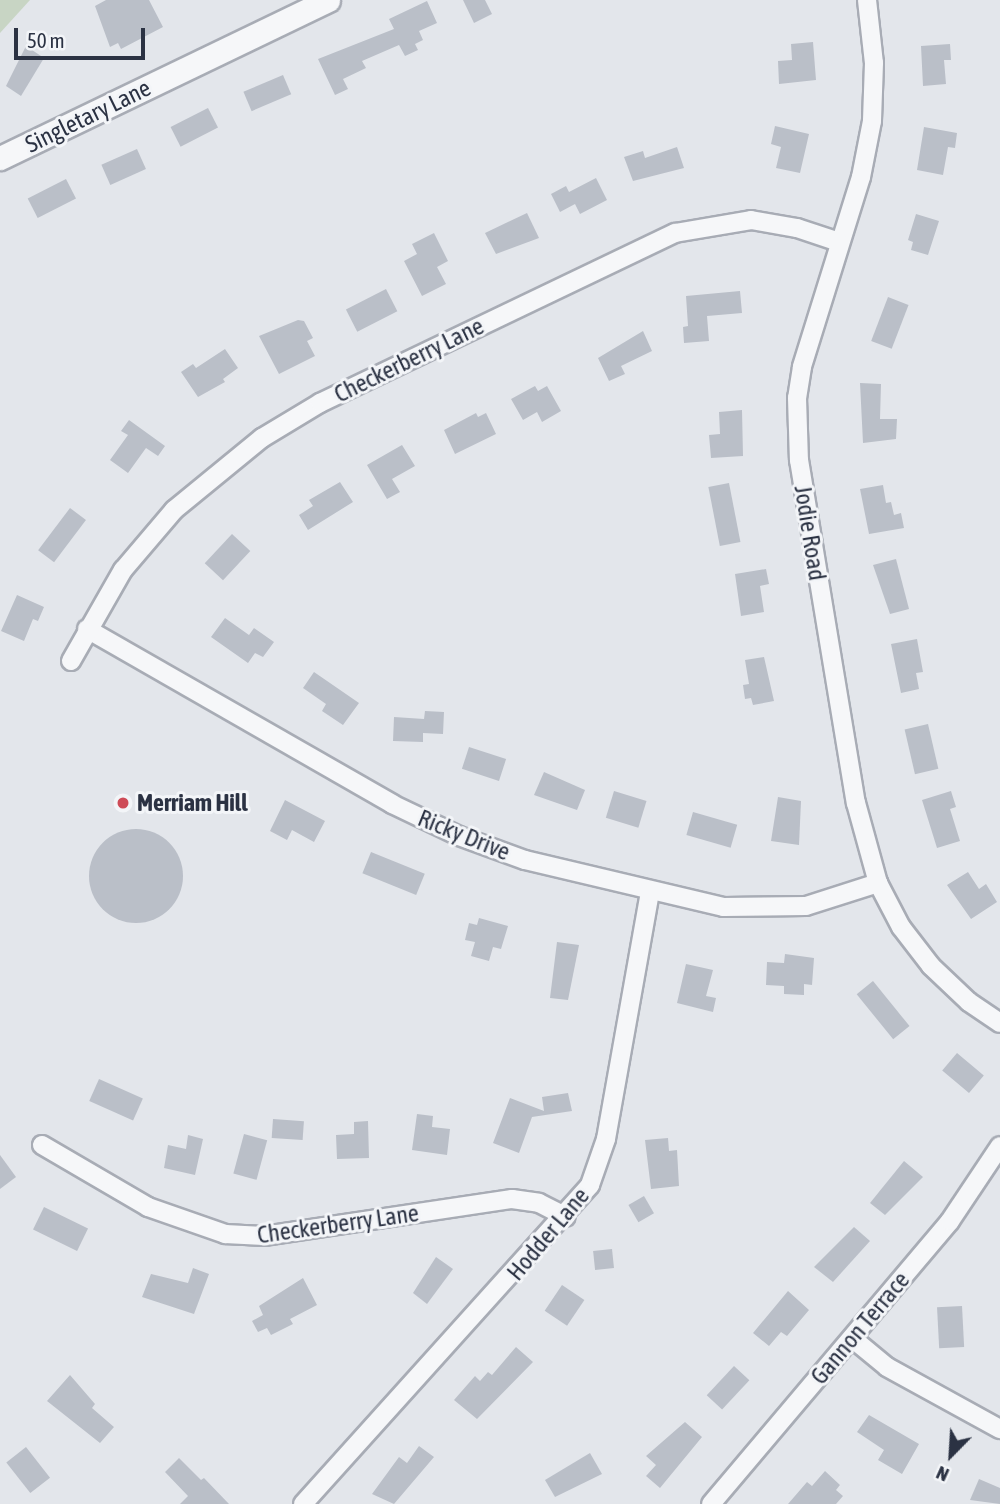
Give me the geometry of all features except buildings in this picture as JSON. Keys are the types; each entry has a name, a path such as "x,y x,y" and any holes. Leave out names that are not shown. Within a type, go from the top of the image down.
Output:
{"street":[{"name":"Singletary Lane","path":"0,158 328,0"},
{"name":"Jodie Road","path":"867,0 874,63 872,121 861,177 802,367 796,429 856,803 878,883 901,927 931,966 1000,1023"},
{"name":"Checkerberry Lane","path":"71,661 123,570 184,501 262,438 320,403 675,233 751,220 797,228 839,242"},
{"name":"Ricky Drive","path":"88,629 423,820 526,860 724,907 780,908 830,901 878,883"},
{"name":"Hodder Lane","path":"303,1504 566,1217 590,1185 601,1159 650,891"},
{"name":"Checkerberry Lane","path":"43,1145 148,1207 226,1234 264,1236 512,1199 539,1203 566,1217"},
{"name":"Gannon Terrace","path":"711,1504 950,1221 1000,1146"},
{"path":"852,1338 887,1367 1000,1429"}],"green space":[{"path":"0,0 30,0 0,33"}],"place":[{"name":"Merriam Hill","path":"123,803"}]}
